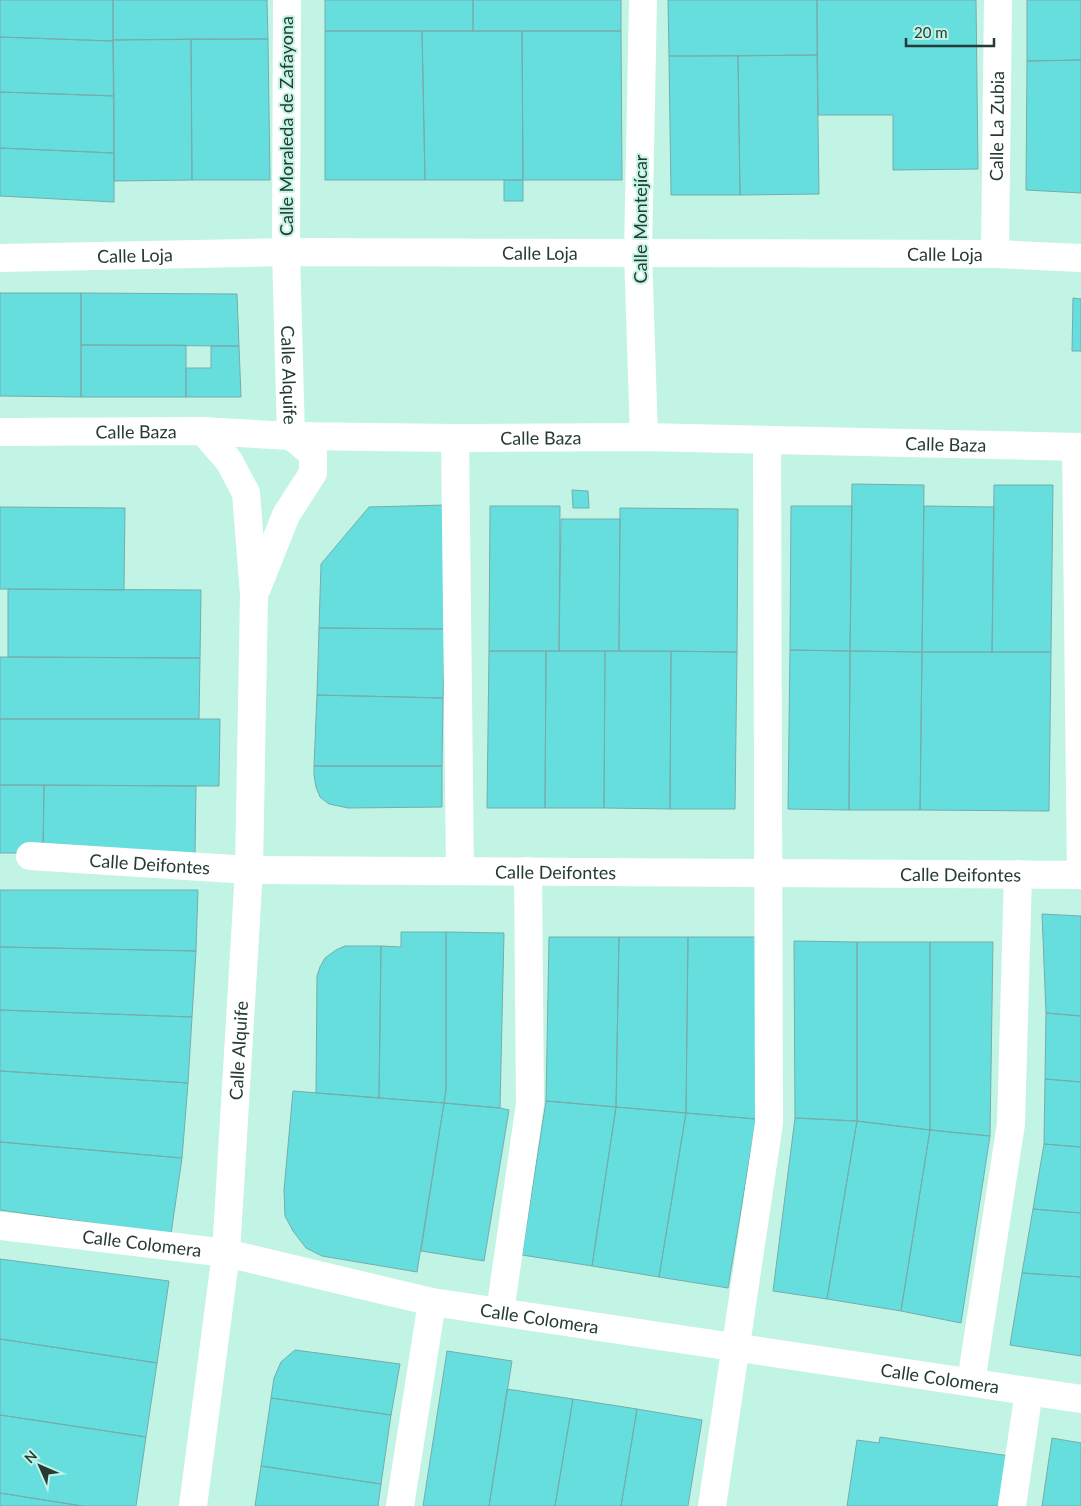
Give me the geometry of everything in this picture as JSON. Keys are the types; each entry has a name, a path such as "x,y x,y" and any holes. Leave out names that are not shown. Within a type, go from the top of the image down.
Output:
{"street":[{"name":"Calle Moraleda de Zafayona","path":"286,252 287,0"},
{"name":"Calle Montejícar","path":"642,0 638,254 644,437"},
{"name":"Calle La Zubia","path":"995,254 998,0"},
{"name":"Calle Loja","path":"0,258 286,252 995,254 1081,258"},
{"name":"Calle Alquife","path":"254,594 286,515 313,473 313,454 291,436 286,252"},
{"name":"Calle Alquife","path":"193,1506 226,1253 249,870 254,594 246,493 230,461 203,431"},
{"name":"Calle Baza","path":"0,432 203,431 291,436 454,438 644,437 1079,447"},
{"path":"454,438 460,871"},
{"path":"712,1506 769,1123 767,440"},
{"path":"1079,447 1081,874"},
{"name":"Calle Deifontes","path":"30,856 249,870 1081,874"},
{"path":"500,1312 530,1104 528,871"},
{"path":"971,1382 1011,1124 1018,874"},
{"name":"Calle Colomera","path":"2,1226 226,1253 432,1302 1081,1399"},
{"path":"400,1506 432,1302"},
{"path":"1012,1506 1029,1391"}],"building":[{"path":"0,0 113,0 113,41 0,37"},
{"path":"113,0 267,0 268,39 113,40"},
{"path":"325,0 473,0 473,31 325,31"},
{"path":"473,0 621,0 621,31 473,31"},
{"path":"668,0 817,0 817,55 669,56"},
{"path":"817,0 976,0 978,169 893,170 893,115 818,115"},
{"path":"1027,0 1081,0 1081,60 1027,61"},
{"path":"325,31 422,31 425,180 325,180"},
{"path":"422,31 522,31 523,180 425,180"},
{"path":"522,31 621,31 622,180 523,180"},
{"path":"0,37 113,41 114,96 0,92"},
{"path":"191,39 192,180 114,181 113,40"},
{"path":"191,39 268,39 270,180 192,180"},
{"path":"817,55 819,194 740,195 738,56"},
{"path":"669,56 738,56 740,195 671,195"},
{"path":"1081,60 1081,193 1026,190 1027,61"},
{"path":"0,92 114,96 114,153 0,148"},
{"path":"0,148 114,153 114,202 0,196"},
{"path":"504,180 523,180 523,201 504,201"},
{"path":"0,293 81,293 81,397 0,396"},
{"path":"81,293 237,294 239,346 81,345"},
{"path":"1073,298 1081,299 1081,351 1072,351"},
{"path":"81,345 186,345 186,397 81,397"},
{"path":"211,346 239,346 241,397 186,397 186,368 211,368"},
{"path":"852,484 924,485 922,652 850,651"},
{"path":"994,485 1053,485 1051,652 992,652"},
{"path":"572,490 588,491 589,508 573,508"},
{"path":"445,505 445,629 319,628 321,564 369,507"},
{"path":"490,506 560,506 559,651 489,651"},
{"path":"791,506 852,506 850,651 790,650"},
{"path":"924,506 994,507 992,652 922,652"},
{"path":"0,507 125,508 124,590 0,589"},
{"path":"620,508 738,509 737,652 619,651"},
{"path":"561,519 620,519 619,651 559,651"},
{"path":"8,589 201,590 200,658 8,657"},
{"path":"319,628 445,629 443,698 317,695"},
{"path":"790,650 850,651 849,810 788,809"},
{"path":"489,651 546,651 545,808 487,808"},
{"path":"546,651 605,651 604,808 545,808"},
{"path":"605,651 671,651 670,809 604,808"},
{"path":"671,651 737,652 735,809 670,809"},
{"path":"850,651 922,652 920,810 849,810"},
{"path":"922,652 1051,652 1049,811 920,810"},
{"path":"0,657 200,658 199,719 0,719"},
{"path":"317,695 443,698 442,766 314,766"},
{"path":"0,719 220,719 219,786 0,785"},
{"path":"314,766 442,766 442,807 348,808 329,804 320,797 316,787"},
{"path":"0,785 44,785 43,853 0,853"},
{"path":"44,785 196,786 195,854 43,853"},
{"path":"0,890 198,890 196,951 0,947"},
{"path":"1042,914 1081,916 1081,1016 1046,1013"},
{"path":"401,932 446,932 446,1090 444,1103 379,1098 381,946 401,947"},
{"path":"446,932 504,933 500,1108 444,1103 446,1090"},
{"path":"549,937 619,937 616,1107 546,1101"},
{"path":"619,937 688,937 686,1113 616,1107"},
{"path":"688,937 759,937 756,1119 686,1113"},
{"path":"794,941 857,942 857,1121 795,1118"},
{"path":"857,942 930,942 930,1130 857,1121"},
{"path":"930,942 993,942 990,1136 930,1130"},
{"path":"345,946 381,946 379,1098 316,1093 317,976 325,958"},
{"path":"0,947 196,951 192,1017 0,1010"},
{"path":"0,1010 192,1017 188,1083 0,1071"},
{"path":"1046,1013 1081,1016 1081,1082 1045,1079"},
{"path":"0,1071 188,1083 182,1158 0,1142"},
{"path":"1045,1079 1081,1082 1081,1147 1044,1144"},
{"path":"293,1091 444,1103 417,1272 322,1256 306,1248 293,1231 285,1216 284,1190"},
{"path":"546,1101 616,1107 592,1266 522,1255"},
{"path":"444,1103 509,1110 484,1261 421,1251"},
{"path":"616,1107 686,1113 659,1277 592,1266"},
{"path":"686,1113 756,1119 728,1288 659,1277"},
{"path":"795,1118 857,1121 827,1299 773,1291"},
{"path":"857,1121 930,1130 901,1311 827,1299"},
{"path":"930,1130 990,1136 961,1323 901,1311"},
{"path":"0,1142 182,1158 171,1234 0,1210"},
{"path":"1044,1144 1081,1147 1081,1213 1033,1209"},
{"path":"1033,1209 1081,1213 1081,1277 1022,1273"},
{"path":"0,1259 169,1281 157,1363 0,1339"},
{"path":"1022,1273 1081,1277 1081,1356 1010,1345"},
{"path":"0,1339 157,1363 146,1437 0,1415"},
{"path":"295,1350 400,1364 391,1415 271,1398 274,1378 281,1362"},
{"path":"447,1351 512,1361 489,1506 423,1506"},
{"path":"507,1389 573,1399 555,1506 489,1506"},
{"path":"271,1398 391,1415 381,1484 261,1466"},
{"path":"573,1399 637,1409 621,1506 555,1506"},
{"path":"637,1409 702,1420 688,1506 621,1506"},
{"path":"0,1415 146,1437 136,1506 82,1506 0,1493"},
{"path":"880,1437 1010,1456 1002,1506 847,1506 857,1440 879,1443"},
{"path":"1052,1438 1081,1443 1081,1506 1042,1506"},
{"path":"261,1466 381,1484 378,1506 255,1506"},
{"path":"0,1493 82,1506 0,1506"}]}
